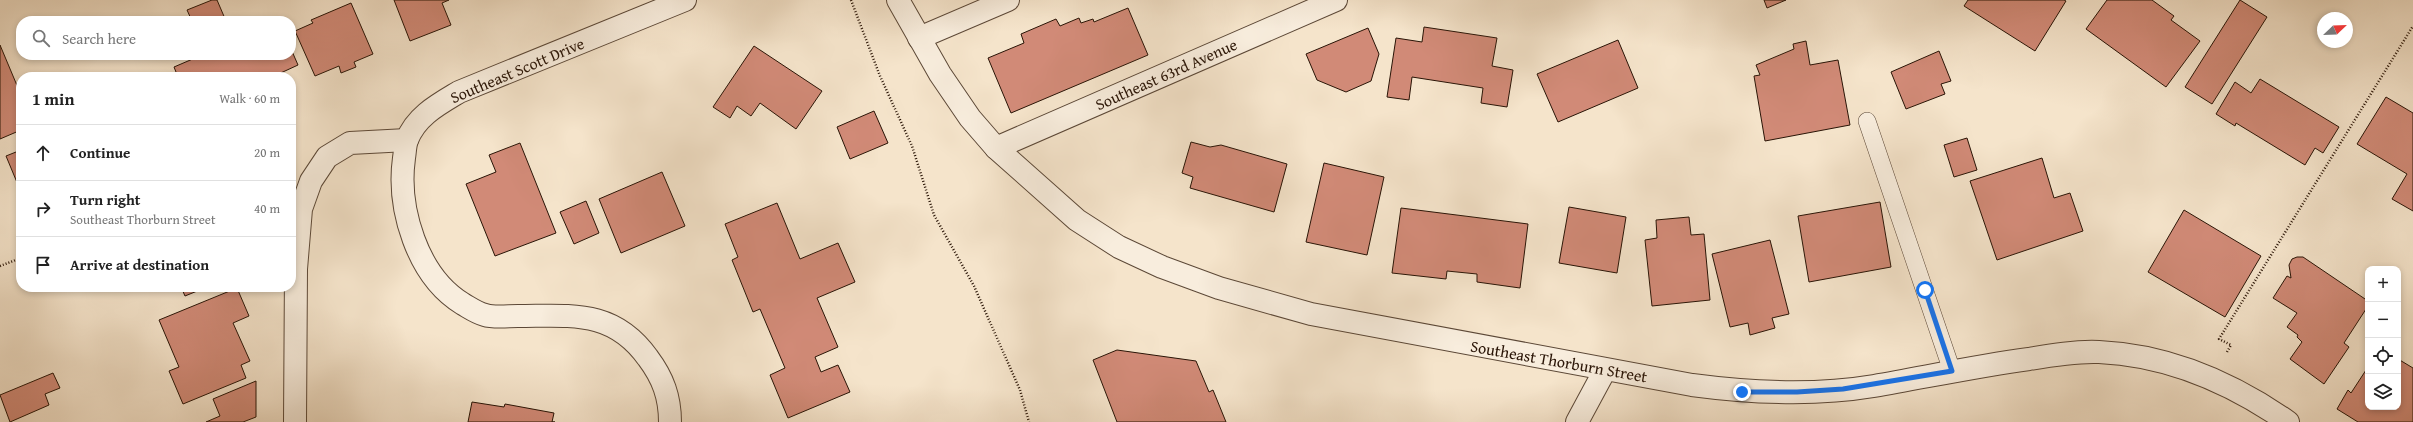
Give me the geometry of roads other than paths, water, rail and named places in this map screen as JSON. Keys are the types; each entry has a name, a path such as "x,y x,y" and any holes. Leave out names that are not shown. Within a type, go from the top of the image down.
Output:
{"street":[{"name":"Southeast Scott Drive","path":"670,422 670,405 661,376 639,345 616,327 586,316 486,316 462,303 438,282 416,247 404,207 402,175 407,140 425,113 459,92 685,0"},
{"name":"Southeast Thorburn Street","path":"898,0 919,38 957,99 996,148 1077,220 1119,247 1162,267 1218,288 1262,302 1318,316 1605,370 1742,392 1789,392 1874,386 1952,371 2060,354 2099,352 2156,360 2212,379 2288,422"},
{"path":"919,38 1008,0"},
{"name":"Southeast 63rd Avenue","path":"996,148 1336,0"},
{"path":"296,269 301,209 310,181 327,157 350,143 407,140"},
{"path":"295,422 296,292"},
{"path":"1577,422 1605,370"}],"lane":[{"path":"1867,121 1952,371"}]}
